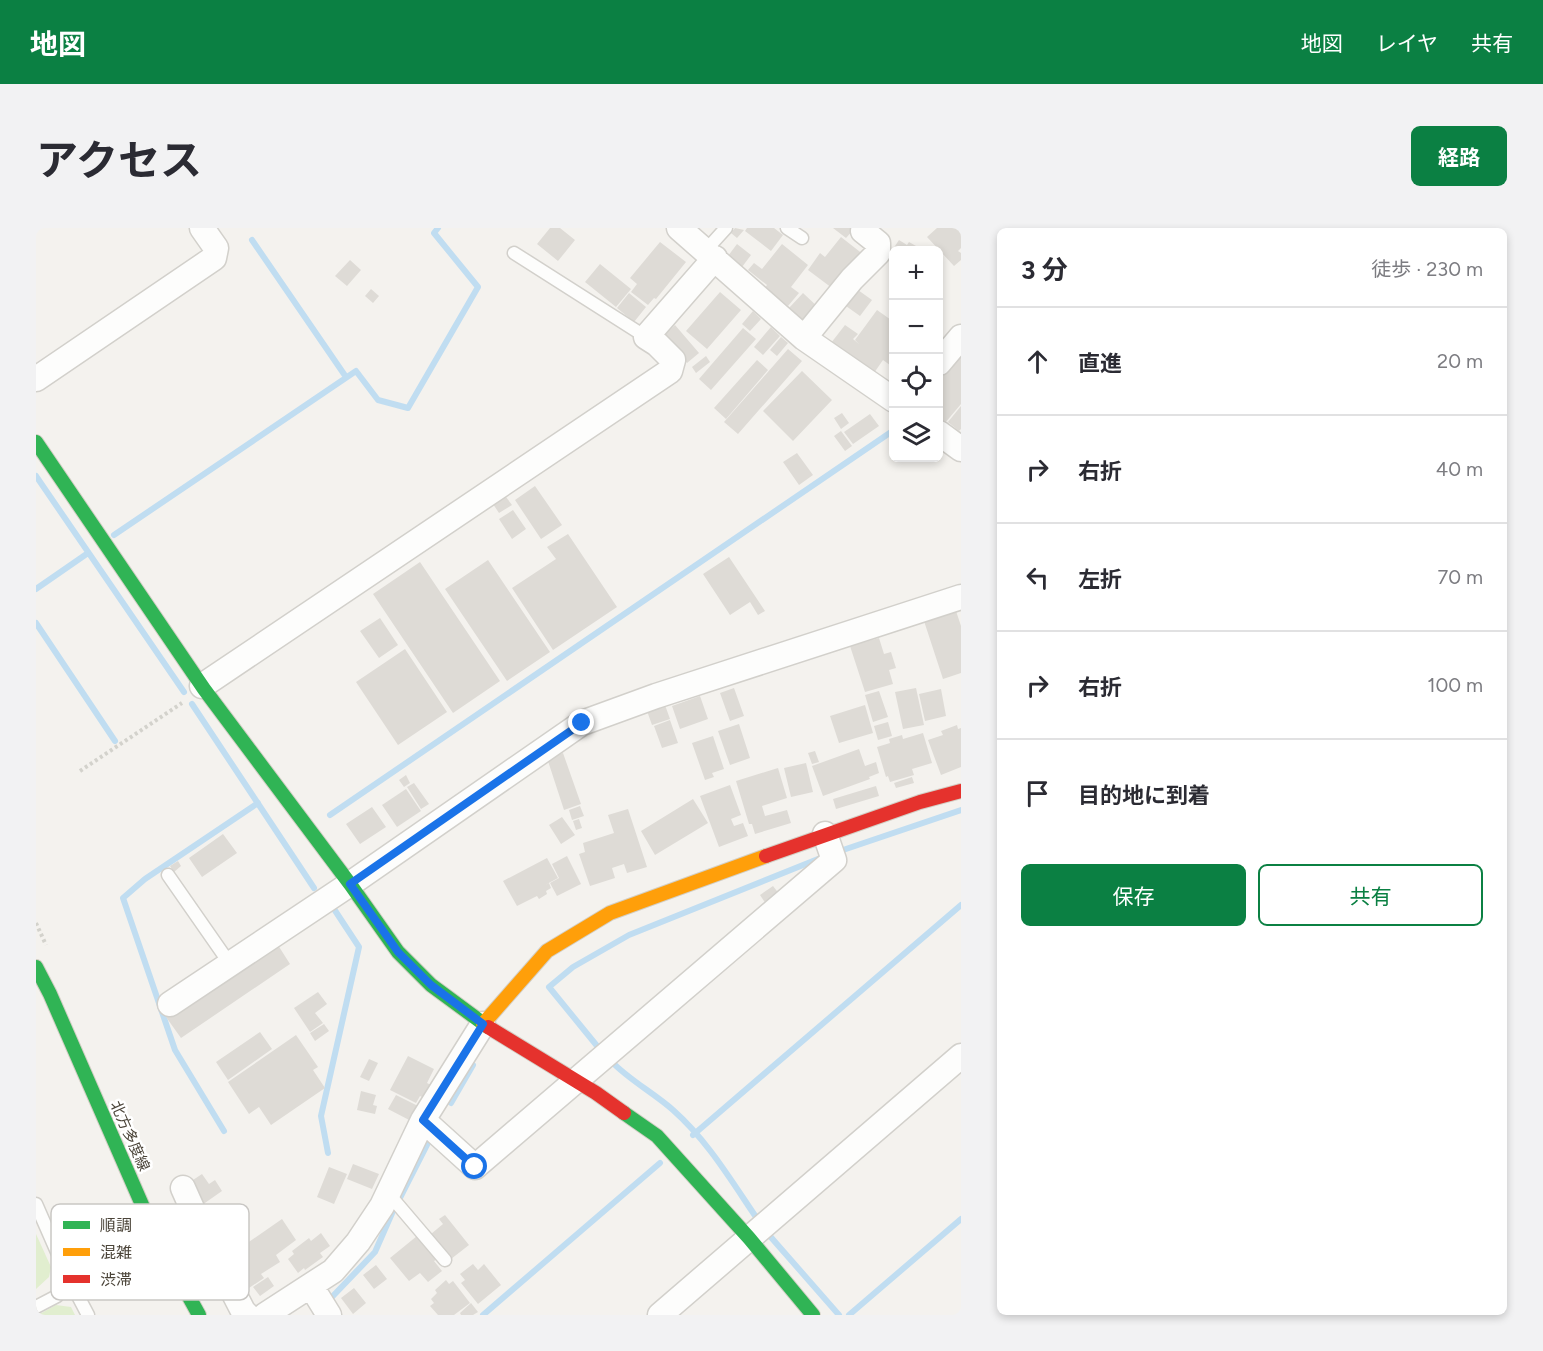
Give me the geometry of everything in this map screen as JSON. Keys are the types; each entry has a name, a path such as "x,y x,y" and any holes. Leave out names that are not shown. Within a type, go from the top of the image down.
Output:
{"street":[{"path":"36,379 214,258 216,248 202,228"},
{"path":"679,228 804,338 889,397"},
{"path":"804,338 852,279 878,253 878,243 863,231 865,228"},
{"path":"203,687 670,371 673,360 657,344 646,337 710,254"},
{"path":"943,358 961,337"},
{"path":"943,436 961,449"},
{"path":"36,442 203,687 398,952 431,985 483,1024 577,1081 657,1136 749,1238 813,1315"},
{"path":"170,1004 350,884 582,723 656,696 961,597"},
{"path":"265,1315 333,1270 358,1242 382,1206 423,1120 483,1024 547,951 610,913 825,834 920,802 961,791"},
{"path":"423,1120 475,1167 834,860 825,834"},
{"name":"北方多度線","path":"36,967 142,1204"},
{"path":"660,1315 961,1056"},
{"path":"183,1188 190,1204"},
{"path":"310,1286 329,1315"},
{"name":"北方多度線","path":"191,1300 199,1315"},
{"path":"237,1300 247,1315"}],"lane":[{"path":"710,254 726,228"},
{"path":"787,228 802,238"},
{"path":"514,253 646,337"},
{"path":"168,875 230,964"},
{"path":"388,1193 445,1260"},
{"path":"36,1204 51,1238"},
{"path":"36,1307 51,1299"},
{"path":"80,1300 87,1315"}],"path":[{"path":"80,771 203,687"}],"green space":[{"path":"36,1234 51,1267 49,1277 36,1289"},
{"path":"56,1305 71,1307 75,1315 38,1315"}],"building":[{"path":"550,228 560,228 575,240 558,261 537,244"},
{"path":"735,228 744,230 737,238 731,233"},
{"path":"747,228 774,228 783,235 771,251 745,231"},
{"path":"833,228 855,228 846,238"},
{"path":"937,228 961,228 961,248 958,251 961,253 961,260 954,266 943,254 943,246 935,246 927,237"},
{"path":"841,237 864,255 836,291 808,270 820,253 825,257"},
{"path":"899,240 907,245 909,242 916,246 895,246"},
{"path":"660,242 686,262 656,299 654,298 648,305 631,292 637,284 630,278"},
{"path":"737,244 751,255 742,267 728,256"},
{"path":"782,244 808,265 791,287 799,293 788,306 765,288 767,285 748,270 754,263 762,269"},
{"path":"350,260 361,270 347,286 335,276"},
{"path":"600,264 631,289 616,307 585,282"},
{"path":"851,285 872,300 860,316 839,301"},
{"path":"371,289 379,296 373,303 365,296"},
{"path":"720,292 741,310 707,349 686,331"},
{"path":"629,293 646,307 634,322 617,308"},
{"path":"803,293 820,309 807,324 789,308"},
{"path":"877,310 889,318 889,364 883,360 874,373 831,343 845,325 858,334 853,339 859,344 855,340"},
{"path":"753,311 761,319 750,331 742,324"},
{"path":"675,325 699,353 687,363 664,335"},
{"path":"771,327 780,336 763,355 754,347"},
{"path":"743,328 756,339 711,390 699,379"},
{"path":"781,337 788,343 777,356 770,350"},
{"path":"788,349 802,361 738,434 724,422"},
{"path":"961,350 961,404 945,423 943,421 943,376"},
{"path":"706,356 710,362 696,373 692,367"},
{"path":"757,360 768,370 726,419 714,408"},
{"path":"802,371 832,400 793,441 763,411"},
{"path":"961,406 961,429 959,431 948,422"},
{"path":"842,413 849,423 841,429 834,418"},
{"path":"870,414 879,426 853,444 844,432"},
{"path":"841,431 852,446 845,451 834,436"},
{"path":"797,453 813,475 799,485 783,462"},
{"path":"535,486 562,525 541,539 515,500"},
{"path":"503,493 512,505 499,513 491,501"},
{"path":"513,510 526,529 512,539 499,519"},
{"path":"568,534 617,607 553,650 512,588 556,559 547,547"},
{"path":"729,557 765,611 758,615 750,602 730,615 703,574"},
{"path":"488,560 550,652 507,681 445,589"},
{"path":"420,562 500,681 453,713 373,594"},
{"path":"956,611 961,626 961,673 943,679 924,621"},
{"path":"380,618 398,645 379,658 360,631"},
{"path":"879,638 884,654 891,652 896,668 889,670 893,684 865,692 850,646"},
{"path":"405,649 447,712 398,745 356,682"},
{"path":"734,688 744,716 730,721 720,693"},
{"path":"916,688 924,725 903,729 895,692"},
{"path":"941,689 946,716 925,721 919,694"},
{"path":"879,691 888,717 873,722 865,695"},
{"path":"700,696 708,719 680,729 672,706"},
{"path":"665,705 670,719 652,725 647,711"},
{"path":"865,705 873,733 839,743 830,716"},
{"path":"670,720 678,743 662,748 654,726"},
{"path":"888,722 892,736 878,740 874,726"},
{"path":"739,724 750,758 730,765 718,731"},
{"path":"957,725 958,729 961,728 961,767 941,775 928,740 943,735 941,731"},
{"path":"923,733 932,763 912,769 914,775 890,782 888,776 886,777 877,747 890,743 889,739 902,735 903,739"},
{"path":"713,736 724,769 712,773 714,777 705,780 692,743"},
{"path":"859,749 865,766 876,762 879,773 869,777 870,779 823,796 812,766"},
{"path":"815,751 819,762 812,764 808,753"},
{"path":"563,753 581,804 564,810 547,758"},
{"path":"806,763 813,792 791,797 784,768"},
{"path":"778,768 787,798 762,806 765,816 787,810 791,823 755,834 752,824 749,824 736,781"},
{"path":"406,775 410,783 404,787 399,780"},
{"path":"912,777 914,783 896,788 894,783"},
{"path":"414,783 429,804 421,809 407,787"},
{"path":"730,785 741,815 731,819 734,826 743,823 748,836 719,847 700,796"},
{"path":"876,786 879,796 836,809 833,799"},
{"path":"406,789 421,811 397,827 382,805"},
{"path":"693,799 708,823 655,855 641,831"},
{"path":"580,806 584,816 572,820 569,810"},
{"path":"372,807 386,827 360,844 346,824"},
{"path":"628,809 647,867 627,873 624,864 612,868 615,878 590,886 579,854 585,852 583,843 614,833 608,815"},
{"path":"562,817 575,835 561,844 549,825"},
{"path":"579,819 582,828 576,830 573,821"},
{"path":"223,834 237,853 202,877 189,858"},
{"path":"567,856 581,884 557,896 550,883 559,878 552,864"},
{"path":"547,858 558,878 545,885 549,883 551,888 546,891 547,894 539,899 537,896 517,906 503,881"},
{"path":"178,861 181,866 174,872 170,866"},
{"path":"773,886 780,895 766,904 760,895"},
{"path":"276,942 290,964 181,1038 166,1017"},
{"path":"318,992 327,1004 315,1013 323,1023 310,1032 294,1008"},
{"path":"324,1024 329,1031 315,1041 310,1033"},
{"path":"260,1032 272,1049 228,1080 216,1062"},
{"path":"296,1035 318,1067 313,1070 325,1088 271,1125 259,1107 249,1114 228,1082"},
{"path":"408,1056 434,1069 427,1083 431,1085 424,1098 420,1096 416,1103 390,1090"},
{"path":"369,1059 378,1063 369,1081 360,1077"},
{"path":"361,1091 376,1095 373,1105 377,1106 375,1114 357,1110"},
{"path":"396,1095 420,1107 413,1122 388,1109"},
{"path":"353,1164 379,1174 372,1189 347,1179"},
{"path":"329,1167 347,1174 334,1204 317,1197"},
{"path":"202,1174 209,1184 215,1180 222,1191 201,1204 187,1184"},
{"path":"445,1215 469,1245 451,1259 431,1234 443,1224 439,1219"},
{"path":"282,1219 296,1240 276,1255 280,1262 261,1274 264,1278 249,1288 249,1242"},
{"path":"321,1233 330,1246 320,1253 323,1257 298,1273 288,1259 294,1254 292,1251 309,1238 311,1241"},
{"path":"417,1236 442,1271 428,1282 420,1273 409,1281 390,1258"},
{"path":"473,1264 478,1270 484,1264 501,1285 478,1304 461,1283 465,1280 460,1274"},
{"path":"376,1265 387,1279 374,1289 363,1275"},
{"path":"268,1277 274,1286 260,1296 253,1287"},
{"path":"446,1280 449,1284 453,1281 470,1303 454,1315 438,1315 430,1306 434,1303 431,1299 437,1293 435,1290"},
{"path":"354,1288 366,1303 353,1314 341,1298"},
{"path":"471,1303 478,1312 473,1315 461,1315 460,1313"}],"waterway":[{"path":"114,535 356,371 378,400 408,408 478,287 434,233 438,228"},
{"path":"252,240 346,377"},
{"path":"330,815 889,433"},
{"path":"36,476 184,692"},
{"path":"36,589 88,553"},
{"path":"36,623 115,741"},
{"path":"192,704 314,888"},
{"path":"224,1131 175,1050 123,898 145,879 258,803"},
{"path":"843,850 961,810"},
{"path":"602,1052 549,987 573,967 629,935 823,857"},
{"path":"693,1135 961,905"},
{"path":"328,1153 321,1116 359,947 334,909"},
{"path":"611,1061 686,1122 719,1162 758,1220"},
{"path":"451,1103 473,1065"},
{"path":"400,1198 428,1143"},
{"path":"483,1315 660,1163"},
{"path":"332,1297 375,1252 393,1211"},
{"path":"849,1315 961,1219"},
{"path":"769,1235 839,1315"}],"traffic: fast":[{"path":"36,442 204,689 398,952 431,985 488,1027"},
{"path":"36,967 142,1204"},
{"path":"624,1113 657,1136 749,1238 813,1315"},
{"path":"191,1300 199,1315"}],"traffic: slow":[{"path":"483,1024 547,951 610,913 766,856"}],"traffic: jam":[{"path":"766,856 920,802 961,791"},
{"path":"488,1027 596,1093 624,1113"}],"route":[{"path":"475,1167 423,1120 483,1024 431,985 398,952 350,884 582,723"}]}
